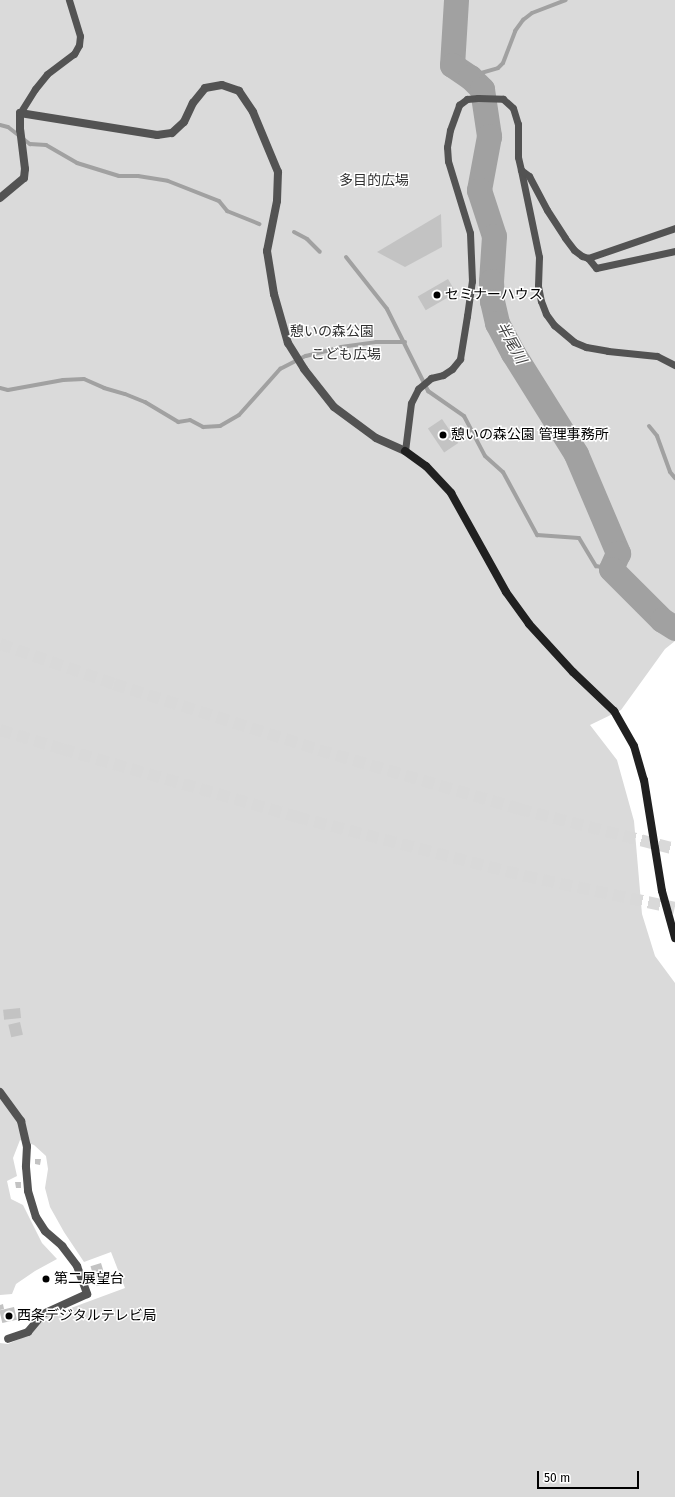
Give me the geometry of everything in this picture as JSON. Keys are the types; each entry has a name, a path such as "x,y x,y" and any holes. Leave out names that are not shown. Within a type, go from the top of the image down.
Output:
{"street":[{"path":"0,198 24,178 25,169 20,130 20,113 157,135 172,133 184,122 193,103 205,88 222,85 239,91 253,112 278,172 277,201 267,251 274,294 288,343 304,369 334,407 376,438 405,451 426,466 451,493 506,592 529,624 573,672 614,711 634,746 644,780 662,891 675,938"},
{"path":"0,1092 21,1121 27,1146 26,1167 28,1190 36,1217 45,1230 62,1246 77,1266 87,1294 43,1314 28,1332 8,1339"}],"lane":[{"path":"20,113 35,89 47,74 74,54 79,45 80,36 69,0"},
{"path":"405,451 410,403 418,389 431,378 443,375 452,369 460,359 472,281 470,233 448,161 447,147 450,130 459,105 467,99 503,99 513,108 518,124 518,157 539,257 538,286 541,301 546,314 554,325 574,342 586,347 608,352 657,356 675,365"},
{"path":"521,170 530,176 547,210 574,250 582,256 588,258 596,268 675,251"},
{"path":"588,258 675,228"}],"green space":[{"path":"0,0 675,0 675,641 665,649 621,710 590,725 617,760 634,821 642,914 655,956 675,983 675,1497 0,1497 0,1343 8,1344 28,1335 44,1318 125,1288 111,1252 84,1262 64,1232 50,1207 45,1188 48,1169 46,1156 34,1145 20,1140 13,1158 17,1176 7,1181 11,1199 23,1205 42,1243 57,1259 35,1271 16,1284 12,1294 0,1295"}],"building":[{"path":"441,214 442,247 405,267 377,252"},
{"name":"セミナーハウス","path":"448,279 456,293 426,310 418,296"},
{"name":"憩いの森公園 管理事務所","path":"442,419 458,443 444,453 428,429"},
{"path":"20,1008 21,1018 4,1020 3,1010"},
{"path":"20,1022 23,1035 11,1037 8,1025"},
{"path":"35,1159 41,1159 40,1165 35,1164"},
{"path":"15,1182 21,1182 21,1188 16,1188"},
{"path":"101,1263 107,1283 97,1286 90,1266"},
{"path":"3,1304 4,1309 0,1310 0,1305"},
{"name":"西条デジタルテレビ局","path":"14,1307 17,1320 2,1323 0,1310"}],"waterway":[{"name":"半尾川","path":"456,0 452,65 470,77 482,89 489,136 479,190 494,236 491,281 492,301 497,323 513,353 576,454 618,553 611,569 662,620 675,628"},
{"path":"474,81 474,75 498,68 503,63 515,31 523,20 532,13 566,0"},
{"path":"0,125 8,127 30,144 46,145 77,163 119,176 138,176 168,181 219,201 227,211 260,224"},
{"path":"294,232 307,239 320,252"},
{"path":"346,257 387,309 428,391 464,416 485,456 503,472 537,535 579,538 596,566 611,569"},
{"path":"0,388 8,390 63,380 84,379 104,388 145,402 178,422 190,420 203,427 220,426 239,415 280,369 306,356 341,347 376,342 405,342"},
{"path":"649,426 657,436 670,472 675,478"}],"tunnel":[{"path":"0,644 114,684 319,750 519,809 675,849"},
{"path":"0,730 297,817 525,876 675,908"}],"place":[{"name":"セミナーハウス","path":"437,295"},
{"name":"憩いの森公園 管理事務所","path":"443,435"},
{"name":"第二展望台","path":"46,1279"},
{"name":"西条デジタルテレビ局","path":"9,1316"}],"park label":[{"name":"多目的広場","path":"374,181"},
{"name":"憩いの森公園","path":"332,332"},
{"name":"こども広場","path":"346,355"}]}
